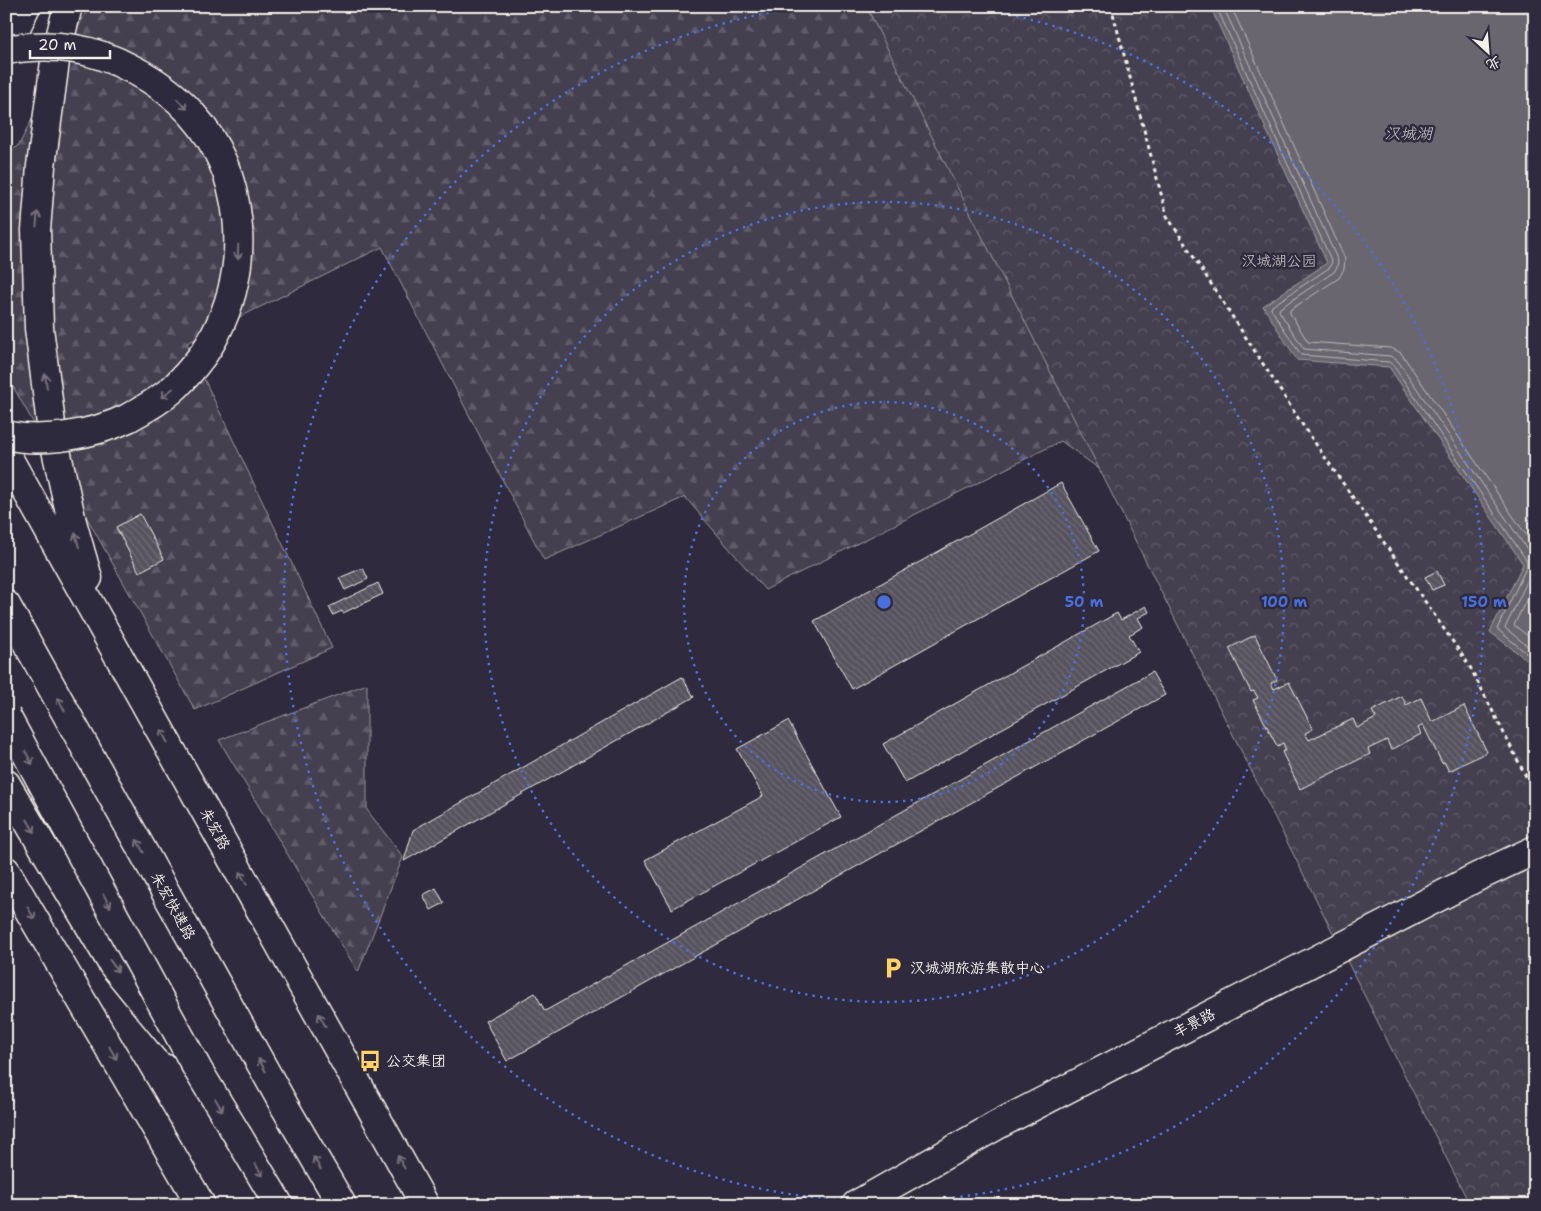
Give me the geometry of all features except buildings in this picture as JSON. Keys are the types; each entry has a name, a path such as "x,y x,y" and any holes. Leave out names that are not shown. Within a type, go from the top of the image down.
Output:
{"main road":[{"path":"6,49 26,6"},
{"path":"68,6 56,54 41,166 36,230 39,328 52,432 72,522 99,621"},
{"path":"6,49 28,46 56,46 87,50 116,60 144,75 169,92 191,113 209,138 225,168 235,201 239,234 237,269 229,301 216,333 197,361 174,387 147,408 116,424 83,434 49,438 16,438 6,435"},
{"name":"朱宏路","path":"6,454 425,1205"},
{"name":"朱宏快速路","path":"6,606 285,1107 342,1205"},
{"path":"6,716 198,1070 279,1205"},
{"path":"6,784 112,965 198,1070"},
{"name":"丰景路","path":"856,1205 1010,1118 1476,877 1535,850"},
{"path":"6,871 201,1205"}],"path":[{"path":"1111,6 1166,216 1304,427 1469,665 1535,794"}],"green space":[{"path":"89,6 1085,6 1143,501 1061,441 765,590 685,497 544,560 382,247 187,343 332,648 195,710 6,374 6,157 20,143"},
{"name":"汉城湖公园","path":"866,6 1535,6 1535,1205 1470,1205"},
{"path":"367,684 367,810 403,857 358,972 219,740"}],"water":[{"name":"汉城湖","path":"1210,6 1535,6 1535,666 1490,632 1523,564 1389,367 1297,360 1263,306 1327,263"}],"place":[{"name":"汉城湖旅游集散中心","path":"893,968"},
{"name":"公交集团","path":"370,1061"}]}
